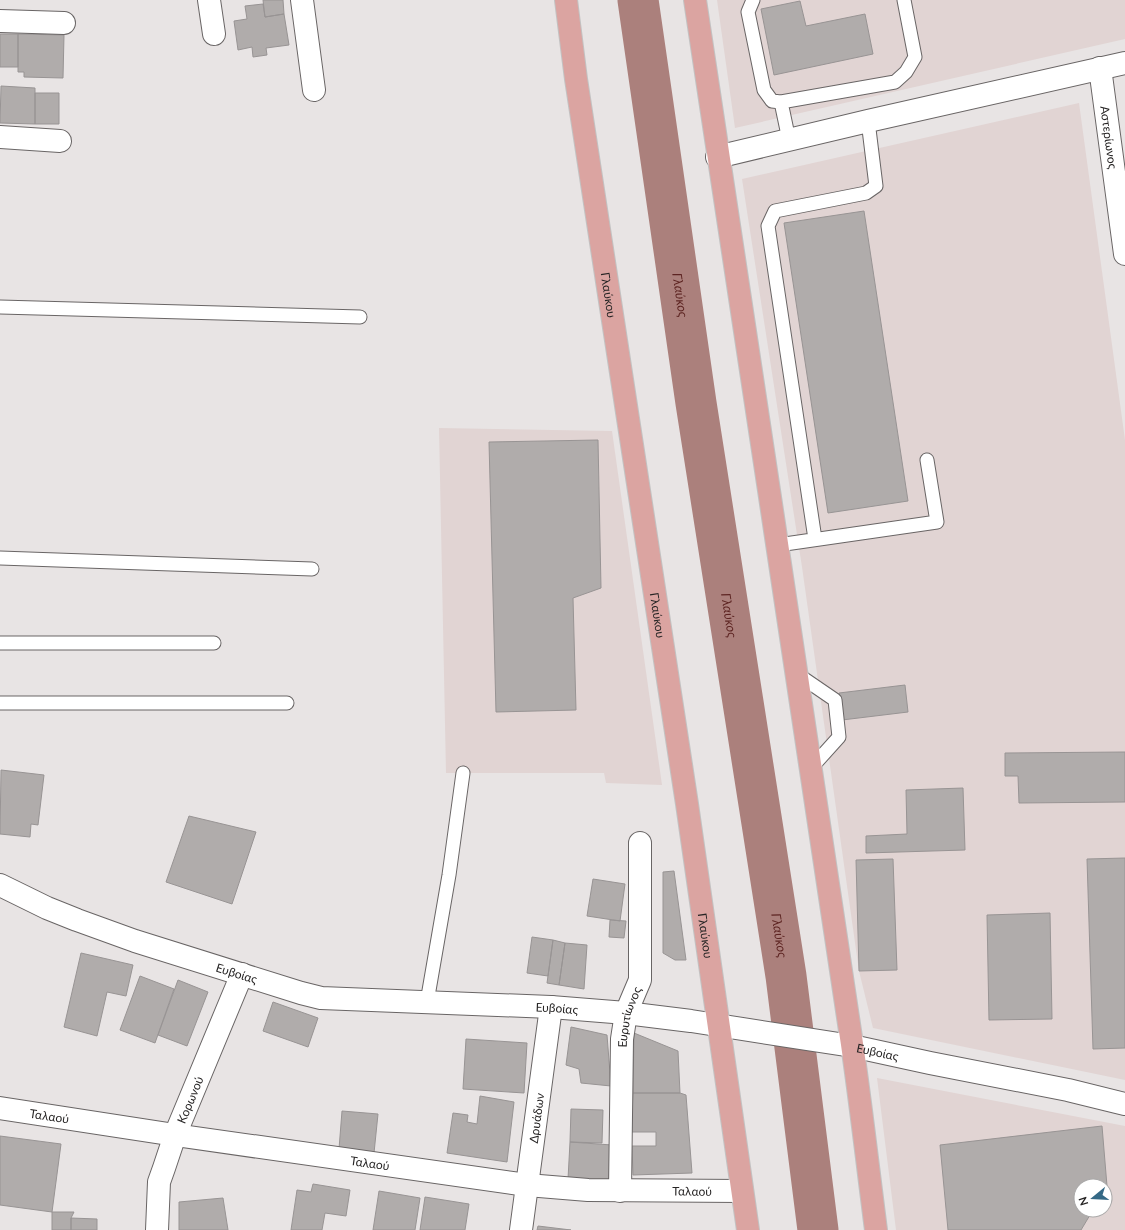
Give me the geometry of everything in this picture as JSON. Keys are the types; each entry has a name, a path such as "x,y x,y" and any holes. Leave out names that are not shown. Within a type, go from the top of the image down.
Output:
{"main road":[{"name":"Γλαύκου","path":"566,0 576,79 687,804 748,1230"},
{"path":"695,0 717,157 778,545 811,768 843,1044 876,1230"}],"street":[{"path":"209,0 214,34"},
{"path":"302,0 314,90"},
{"path":"0,21 64,23"},
{"path":"717,157 1125,63"},
{"name":"Αστερίωνος","path":"1100,68 1125,254"},
{"path":"0,137 60,141"},
{"name":"Ευρυτίωνος","path":"620,1191 621,1050 626,1013 640,980 640,843"},
{"name":"Ευβοίας","path":"0,885 47,908 135,941 321,998 551,1007 626,1013 718,1025 843,1044 1068,1090 1125,1104"},
{"name":"Κορωνού","path":"157,1230 160,1182 175,1136 242,974"},
{"name":"Δρυάδων","path":"522,1230 551,1007"},
{"name":"Ταλαού","path":"0,1108 175,1136 527,1185 575,1190 742,1191"}],"lane":[{"path":"753,0 748,12 764,90 772,101 781,102 895,82 906,72 915,57 904,0"},
{"path":"781,102 789,140"},
{"path":"815,539 768,226 775,211 866,193 876,186 868,121"},
{"path":"0,307 360,318"},
{"path":"778,545 936,522 926,460"},
{"path":"0,558 312,569"},
{"path":"0,643 214,642"},
{"path":"797,674 835,700 839,737 811,768"},
{"path":"0,703 287,703"},
{"path":"427,1002 463,773"}],"shaded area":[{"path":"717,0 1125,0 1125,39 735,128"},
{"path":"1079,103 1125,440 1125,1080 873,1028 859,971 802,567 742,179"},
{"path":"439,428 612,431 662,785 606,783 604,773 446,773"},
{"path":"877,1078 1125,1126 1125,1230 896,1230"}],"building":[{"path":"263,0 283,0 284,14 265,17"},
{"path":"800,1 806,26 865,14 873,54 774,75 761,9"},
{"path":"263,4 265,17 284,14 289,45 266,48 267,55 253,57 252,47 238,50 234,21 247,19 245,6"},
{"path":"0,34 18,34 18,67 0,67"},
{"path":"18,34 64,35 63,78 24,77 24,72 18,72"},
{"path":"1,86 35,88 35,124 0,123"},
{"path":"35,93 59,93 59,124 35,124"},
{"path":"864,211 908,501 828,513 784,223"},
{"path":"598,440 601,588 573,598 576,710 496,712 489,442"},
{"path":"905,685 908,712 842,720 839,693"},
{"path":"1125,752 1125,802 1019,803 1018,776 1005,776 1005,753"},
{"path":"1,770 44,775 38,825 31,824 30,837 0,834"},
{"path":"963,788 965,850 866,853 866,836 907,834 906,790"},
{"path":"189,816 256,832 232,904 166,882"},
{"path":"1125,858 1125,1048 1093,1049 1087,859"},
{"path":"893,859 897,970 859,971 856,860"},
{"path":"674,871 686,960 675,960 663,953 663,872"},
{"path":"593,879 625,884 620,921 587,916"},
{"path":"1050,913 1052,1019 989,1020 987,915"},
{"path":"610,920 626,921 624,938 609,937"},
{"path":"532,937 553,940 548,976 527,973"},
{"path":"553,940 565,943 559,985 547,983"},
{"path":"565,943 587,945 584,989 559,985"},
{"path":"81,953 133,965 126,996 107,992 97,1036 64,1027"},
{"path":"140,976 174,989 155,1043 120,1030"},
{"path":"178,980 208,992 187,1046 158,1035"},
{"path":"273,1002 318,1018 308,1047 263,1031"},
{"path":"571,1027 607,1035 611,1086 581,1083 579,1069 566,1065"},
{"path":"634,1033 678,1051 680,1093 633,1093"},
{"path":"466,1039 527,1043 524,1093 463,1089"},
{"path":"633,1093 680,1093 686,1095 692,1173 633,1175 632,1146 656,1146 656,1132 631,1132"},
{"path":"480,1096 514,1102 507,1162 447,1153 453,1113 468,1115 467,1122 477,1124"},
{"path":"571,1109 603,1110 602,1143 570,1142"},
{"path":"342,1111 378,1114 374,1153 339,1149"},
{"path":"1102,1126 1106,1178 1073,1178 1073,1218 1088,1218 1081,1230 948,1230 940,1145"},
{"path":"0,1136 61,1144 52,1212 0,1205"},
{"path":"570,1142 612,1145 610,1181 568,1179"},
{"path":"313,1184 350,1190 346,1216 325,1213 322,1230 291,1230 297,1190 311,1192"},
{"path":"379,1191 420,1198 415,1230 373,1230"},
{"path":"425,1197 469,1204 465,1230 420,1230"},
{"path":"223,1198 228,1230 179,1230 179,1202"},
{"path":"52,1212 74,1212 71,1218 71,1230 52,1230"},
{"path":"71,1218 97,1219 97,1230 71,1230"},
{"path":"538,1226 571,1230 537,1230"}],"waterway":[{"name":"Γλαύκος","path":"638,0 696,403 786,976 818,1230"}]}
